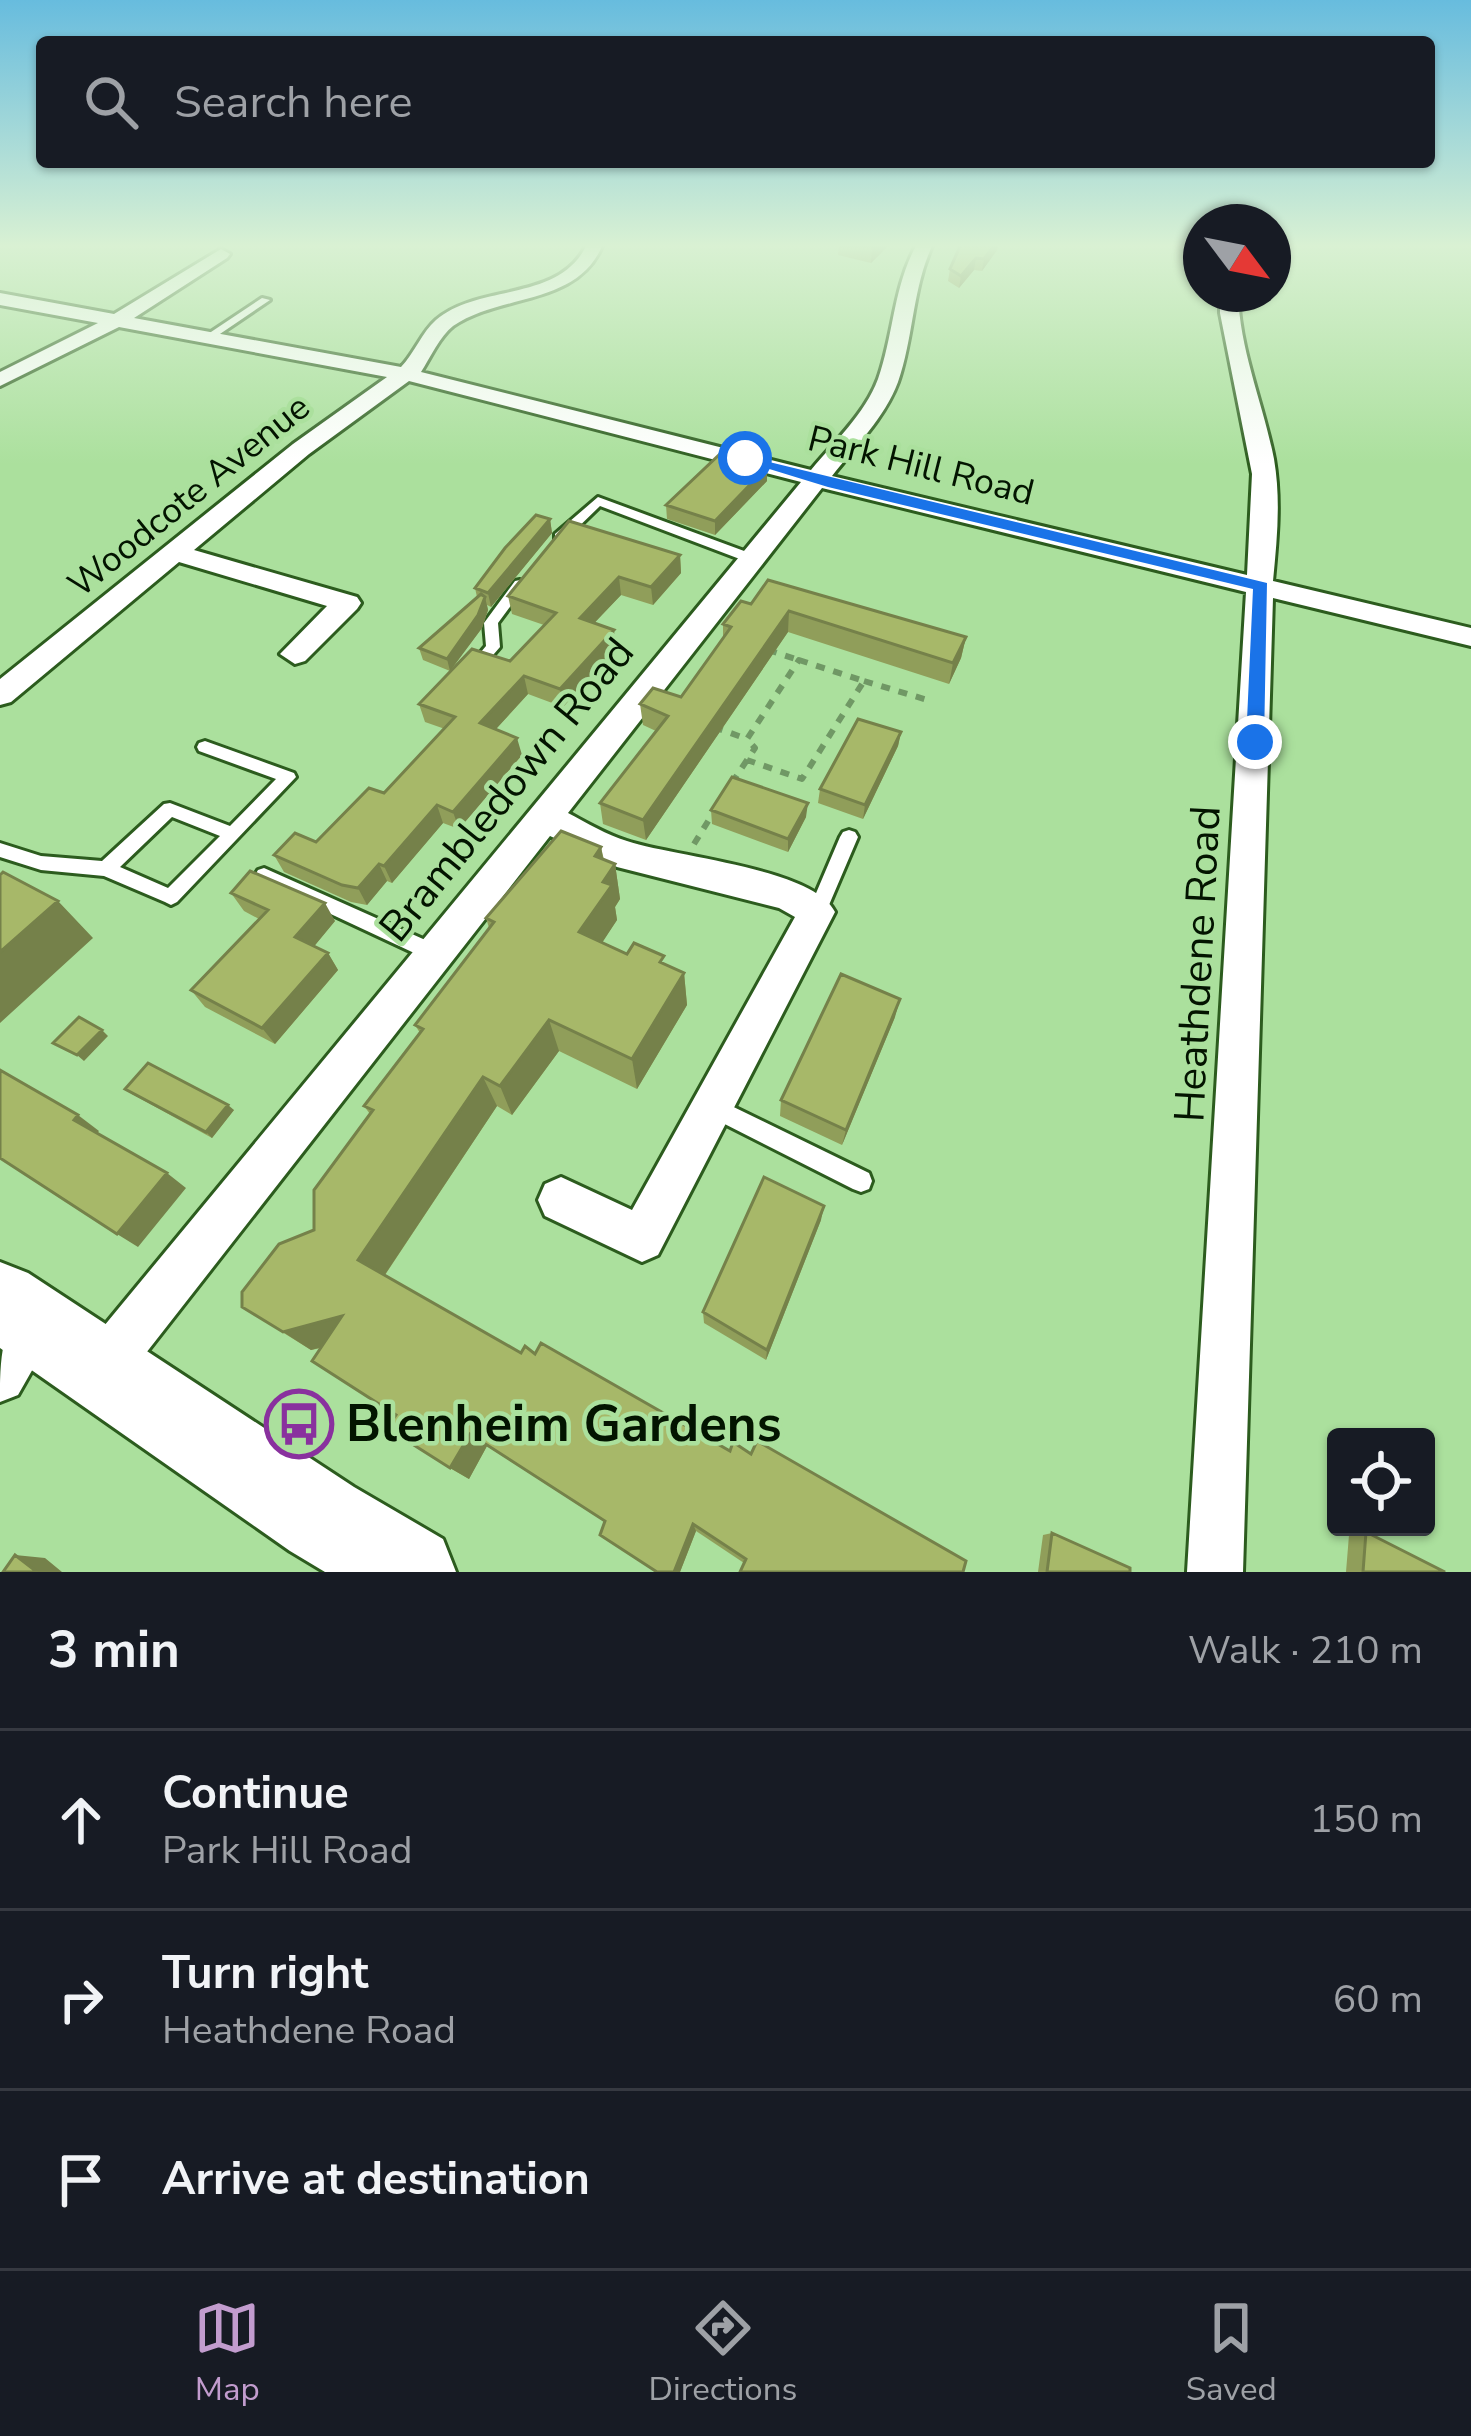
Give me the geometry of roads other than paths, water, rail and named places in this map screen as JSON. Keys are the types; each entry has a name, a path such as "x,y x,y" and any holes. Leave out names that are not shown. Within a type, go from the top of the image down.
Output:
{"main road":[{"path":"34,1342 410,1572"}],"street":[{"name":"Park Hill Road","path":"103,317 405,374 1471,637"},
{"path":"0,380 124,317"},
{"name":"Woodcote Avenue","path":"0,695 301,449 405,374 443,324 457,317"},
{"name":"Brambledown Road","path":"34,1342 434,953 877,404 893,373 902,317"},
{"name":"Heathdene Road","path":"1215,1572 1266,495 1259,446 1232,346 1230,317"},
{"path":"176,553 346,603 295,654"},
{"path":"542,817 616,853 788,895 817,912 642,1239 561,1199"}],"lane":[{"path":"211,336 239,317"},
{"path":"544,556 598,501 750,558"},
{"path":"482,659 493,647 491,622 530,573"},
{"path":"0,850 41,862 106,869 171,897 288,777 205,747"},
{"path":"106,869 170,809 233,833"},
{"path":"817,912 849,837"},
{"path":"263,875 434,953"},
{"path":"712,1107 861,1181"}],"place":[{"name":"Blenheim Gardens","path":"299,1424"}]}
